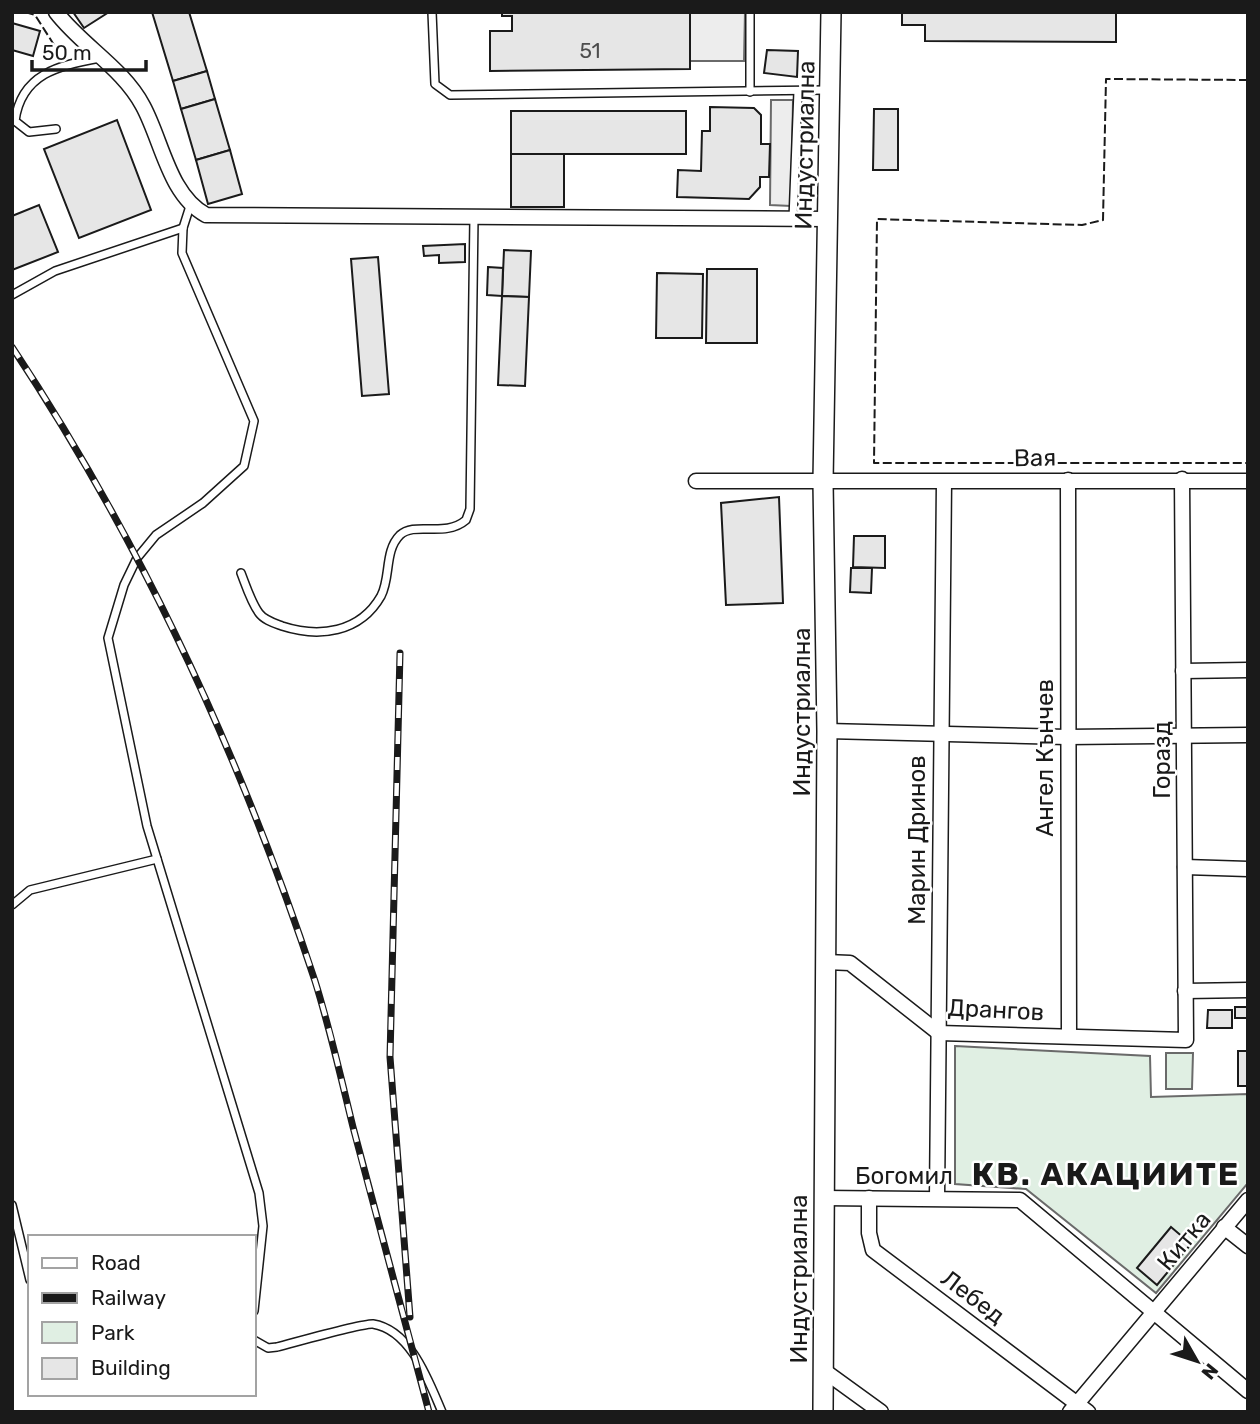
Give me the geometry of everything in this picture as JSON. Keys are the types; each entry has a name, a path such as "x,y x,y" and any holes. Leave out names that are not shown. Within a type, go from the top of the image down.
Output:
{"main road":[{"name":"Индустриална","path":"823,1412 827,731 823,482 831,12"}],"street":[{"path":"56,12 73,35 128,82 143,105 181,192 190,206 206,215 828,219"},
{"name":"Горазд","path":"1182,479 1185,1040"},
{"name":"Ангел Кънчев","path":"1068,480 1069,1036"},
{"name":"Вая","path":"696,481 1248,481"},
{"name":"Марин Дринов","path":"937,1198 944,482"},
{"path":"1184,671 1248,670"},
{"path":"827,731 1067,737 1248,735"},
{"path":"1185,867 1248,869"},
{"name":"Дрангов","path":"827,962 850,963 939,1033 1185,1040"},
{"path":"1185,991 1248,990"},
{"name":"Богомил","path":"824,1198 1020,1200 1156,1311 1248,1391"},
{"name":"Лебед","path":"869,1198 869,1233 873,1250 1078,1409"},
{"name":"Китка","path":"1078,1409 1248,1200"},
{"path":"1224,1227 1248,1246"},
{"path":"823,1370 881,1412"}],"lane":[{"path":"432,12 435,84 450,95 830,90"},
{"path":"750,12 750,92"},
{"path":"56,129 29,132 15,121 18,102 43,75 66,64 101,58"},
{"path":"793,219 798,91"},
{"path":"190,206 183,228 182,253 254,421 244,466 203,503 156,535 137,558 124,585 108,638 147,826 259,1193 263,1226 257,1261"},
{"path":"241,573 259,613 269,621 299,631 322,634 347,626 370,612 383,593 390,555 400,536 407,530 448,530 466,520 470,509 474,217"},
{"path":"12,295 55,271 183,228"},
{"path":"12,905 30,890 157,859"},
{"path":"12,1205 28,1272"},
{"path":"256,1341 268,1348 277,1347 373,1324 391,1333 412,1350 442,1412"}],"green space":[{"path":"955,1046 1150,1056 1151,1097 1248,1094 1248,1183 1156,1293 1026,1189 955,1184"},
{"path":"1166,1053 1193,1053 1192,1089 1166,1089"}],"shaded area":[{"path":"690,12 745,12 744,61 689,61"},
{"path":"771,100 793,100 791,206 770,205"}],"building":[{"path":"73,12 109,12 84,28"},
{"path":"152,12 189,12 207,71 173,81"},
{"path":"502,12 690,12 690,69 490,71 490,31 512,31 512,16 502,16"},
{"path":"902,12 1116,12 1116,42 925,41 925,25 902,25"},
{"path":"12,23 40,31 33,56 12,50"},
{"path":"767,50 798,51 797,77 764,73"},
{"path":"207,71 215,99 181,109 173,81"},
{"path":"215,99 230,150 196,160 181,109"},
{"path":"710,107 754,108 761,115 761,144 770,144 769,177 760,177 760,187 749,199 677,197 678,170 701,171 702,131 710,131"},
{"path":"874,109 898,109 898,170 873,170"},
{"path":"511,111 686,111 686,154 511,154"},
{"path":"117,120 151,210 79,238 44,149"},
{"path":"230,150 242,194 208,204 196,160"},
{"path":"511,154 564,154 564,207 511,207"},
{"path":"39,205 58,252 12,270 12,216"},
{"path":"465,244 465,262 439,263 439,255 424,256 423,246"},
{"path":"504,250 531,251 529,297 502,296"},
{"path":"378,257 389,394 362,396 351,259"},
{"path":"488,267 503,268 502,296 487,295"},
{"path":"707,269 757,269 757,343 706,343"},
{"path":"657,273 703,274 702,338 656,338"},
{"path":"502,296 529,297 525,386 498,385"},
{"path":"779,497 783,603 726,605 721,503"},
{"path":"854,536 885,536 885,568 853,567"},
{"path":"851,568 872,568 871,593 850,592"},
{"path":"1235,1007 1248,1007 1248,1018 1235,1018"},
{"path":"1208,1010 1232,1010 1232,1028 1207,1028"},
{"path":"1238,1051 1248,1051 1248,1086 1238,1086"},
{"path":"1171,1227 1191,1244 1157,1285 1137,1268"}],"railway":[{"path":"12,347 104,497 145,575 221,734 255,815 315,981 429,1412"},
{"path":"400,653 390,1057 410,1317"}],"fence":[{"path":"25,12 35,15 56,48"},
{"path":"1248,80 1106,79 1103,220 1082,225 877,219 874,463 1248,463"}],"district":[{"name":"КВ. АКАЦИИТЕ","path":"1106,1174"}]}
